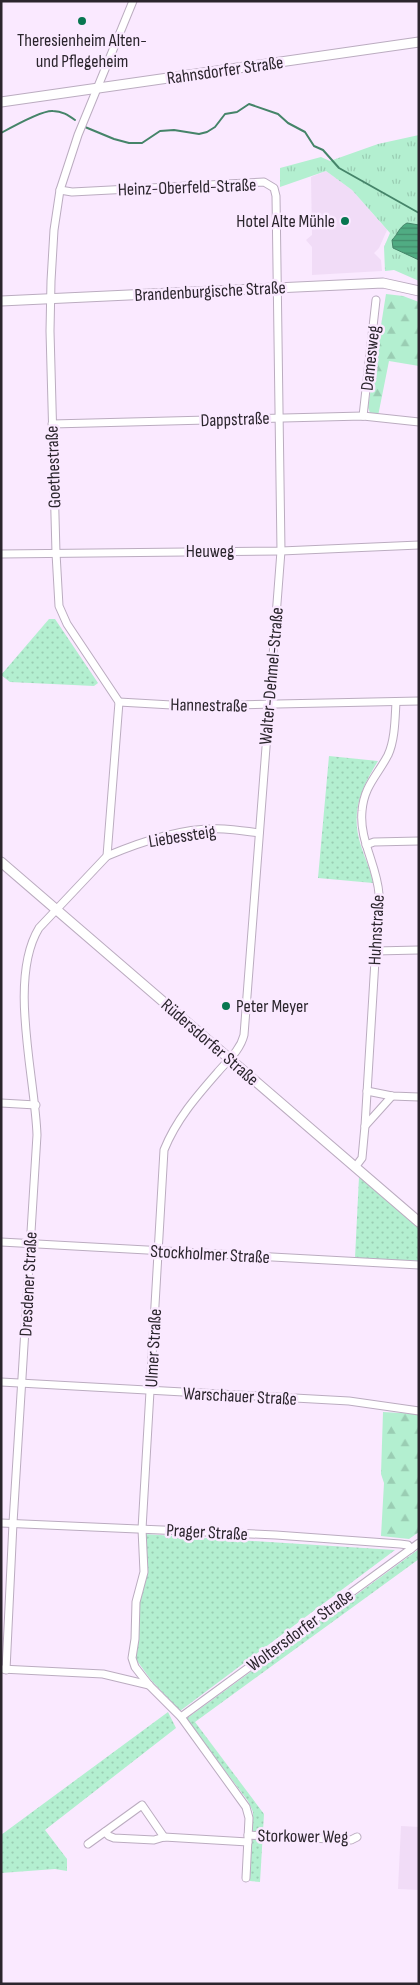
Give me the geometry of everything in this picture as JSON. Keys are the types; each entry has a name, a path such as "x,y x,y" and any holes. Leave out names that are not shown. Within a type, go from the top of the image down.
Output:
{"street":[{"name":"Goethestraße","path":"118,702 66,624 59,606 52,424 50,298 54,230 60,190 78,135 132,1"},
{"name":"Rahnsdorfer Straße","path":"1,102 419,42"},
{"name":"Heinz-Oberfeld-Straße","path":"60,190 72,192 264,182 274,188 276,196 277,288"},
{"name":"Brandenburgische Straße","path":"1,301 383,283 419,291"},
{"name":"Walter-Dehmel-Straße","path":"230,1059 242,1042 244,1035 281,551 277,288"},
{"name":"Damesweg","path":"363,416 376,300"},
{"name":"Dappstraße","path":"52,424 363,416 419,422"},
{"name":"Heuweg","path":"1,554 281,551 419,545"},
{"name":"Hannestraße","path":"118,702 189,706 419,701"},
{"path":"56,908 107,856 118,702"},
{"name":"Huhnstraße","path":"356,1166 362,1158 365,1126 378,885 375,867 366,845 362,826 364,801 372,779 391,747 396,702"},
{"name":"Liebessteig","path":"107,856 147,841 184,832 223,829 259,832"},
{"path":"366,845 374,842 419,841"},
{"name":"Rüdersdorfer Straße","path":"1,862 419,1222"},
{"name":"Dresdener Straße","path":"4,1669 37,1135 36,1105 24,1010 25,973 32,938 56,908"},
{"path":"375,951 419,950"},
{"name":"Ulmer Straße","path":"149,1685 135,1668 132,1658 135,1639 136,1602 144,1572 142,1529 164,1150 172,1132 187,1109 230,1059"},
{"path":"367,1091 392,1096 419,1097"},
{"path":"365,1126 392,1096"},
{"path":"1,1103 36,1105"},
{"name":"Stockholmer Straße","path":"1,1242 419,1265"},
{"name":"Warschauer Straße","path":"1,1382 349,1402 419,1411"},
{"name":"Prager Straße","path":"1,1522 276,1535 400,1544 408,1545 411,1549"},
{"name":"Woltersdorfer Straße","path":"181,1718 419,1543"},
{"path":"4,1669 103,1674 149,1685 181,1718 246,1807 249,1818 246,1878"},
{"path":"88,1844 142,1805 164,1837"},
{"name":"Storkower Weg","path":"106,1832 108,1836 114,1838 154,1840 164,1837 350,1840 357,1837"}],"shaded area":[{"name":"Hotel Alte Mühle","path":"326,171 352,190 387,230 379,248 374,253 381,260 382,271 312,275 312,247 306,240 312,235 311,177"},
{"path":"407,223 419,225 419,260 393,248 392,240 402,226"},
{"path":"401,1826 419,1827 419,1890 398,1889"}],"green space":[{"path":"419,135 419,281 394,270 385,271 384,247 390,233 352,190 326,171 280,187 280,168 321,157 330,161 378,144"},
{"path":"386,294 403,296 419,302 419,366 389,361 378,416 370,413 368,407"},
{"path":"49,619 55,619 98,683 94,686 10,682 1,675"},
{"path":"329,756 378,761 362,791 357,812 358,834 373,883 318,878"},
{"path":"359,1177 419,1228 419,1261 355,1258"},
{"path":"383,1412 419,1414 419,1532 409,1539 381,1536 384,1483 381,1474"},
{"path":"144,1534 395,1550 180,1711 151,1680 135,1658"},
{"path":"419,1549 419,1559 195,1722 264,1814 260,1882 250,1881 253,1812 248,1801 186,1719"},
{"path":"168,1712 176,1728 45,1830 67,1859 67,1871 55,1869 1,1873 1,1835"}],"waterway":[{"path":"85,127 114,139 129,143 142,143 160,131 174,130 199,134 207,132 215,127 225,114 237,112 249,104 278,114 288,123 305,132 314,146 323,150 339,168 419,213"},
{"path":"1,133 48,111 56,111 75,120"}],"place":[{"name":"Theresienheim Alten- und Pflegeheim","path":"82,21"},
{"name":"Hotel Alte Mühle","path":"345,221"},
{"name":"Peter Meyer","path":"226,1006"}]}
